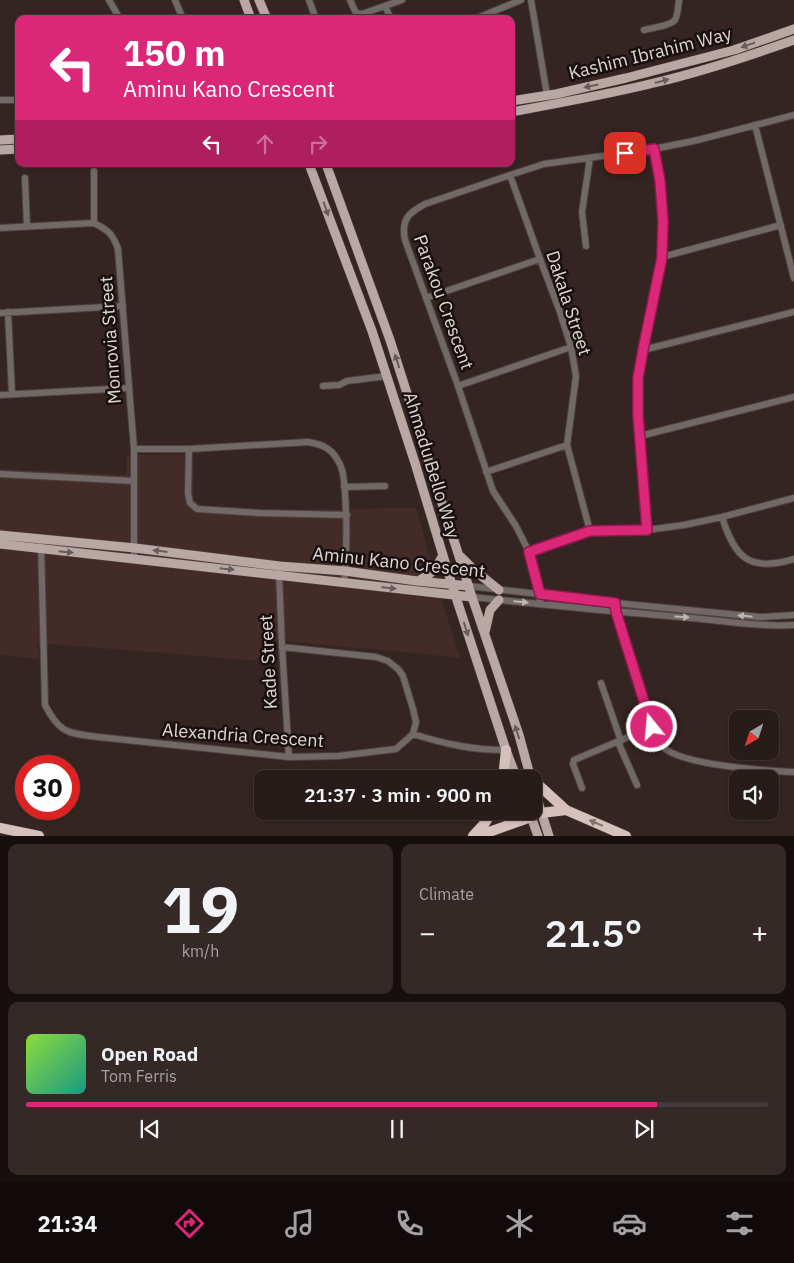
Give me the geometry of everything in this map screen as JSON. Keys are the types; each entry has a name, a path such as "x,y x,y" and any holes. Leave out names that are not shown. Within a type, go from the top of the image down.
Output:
{"highway":[{"path":"505,770 506,750"},
{"path":"542,789 566,810 626,836"},
{"path":"542,813 566,810"},
{"path":"473,836 487,820"},
{"path":"478,836 519,820"},
{"path":"0,828 39,836"}],"main road":[{"path":"244,0 250,15"},
{"path":"259,0 265,15"},
{"name":"Kashim Ibrahim Way","path":"515,100 626,78 734,50 794,29"},
{"name":"Kashim Ibrahim Way","path":"515,111 587,99 659,82 737,60 794,40"},
{"path":"0,140 15,139"},
{"path":"0,150 15,150"},
{"name":"Ahmadu Bello Way","path":"310,167 372,331 455,595 514,770"},
{"name":"Ahmadu Bello Way","path":"327,167 390,340 529,770"},
{"name":"Aminu Kano Crescent","path":"0,534 134,548 344,583 472,597"},
{"name":"Aminu Kano Crescent","path":"0,544 134,559 279,571 345,571 418,582 469,586"},
{"path":"459,554 479,575 499,590"},
{"path":"418,582 431,574 443,555"},
{"path":"446,594 459,606"},
{"path":"485,635 490,610 498,600"},
{"name":"Ahmadu Bello Way","path":"535,820 538,836"},
{"name":"Ahmadu Bello Way","path":"538,820 549,836"}],"street":[{"path":"109,0 118,15"},
{"path":"175,0 181,15"},
{"path":"309,0 315,15"},
{"path":"350,0 356,13 362,14 402,0"},
{"path":"485,15 521,0"},
{"path":"531,0 547,95"},
{"path":"644,30 669,24 675,20 679,0"},
{"path":"385,6 389,15"},
{"path":"0,100 15,100"},
{"name":"Parakou Crescent","path":"542,604 529,552 516,526 493,491 486,472 458,386 405,240 403,228 407,218 414,209 425,204 544,164 654,149 698,140 794,115"},
{"path":"755,125 794,278"},
{"path":"647,530 638,415 638,378 662,257 663,221 660,181 654,149"},
{"path":"586,246 582,212 590,158"},
{"path":"0,228 94,223 94,171"},
{"name":"Dakala Street","path":"510,174 572,347 576,376 567,445 590,531"},
{"path":"25,178 27,227"},
{"name":"Monrovia Street","path":"94,223 114,237 118,249 134,449 134,559"},
{"path":"662,257 781,226"},
{"path":"426,298 540,259"},
{"path":"0,313 123,306"},
{"path":"8,312 12,394"},
{"path":"643,350 794,312"},
{"path":"458,386 572,347"},
{"path":"323,386 339,385 347,381 386,376"},
{"path":"0,395 129,388"},
{"path":"640,436 794,397"},
{"path":"134,449 189,449 308,442 321,444 337,458 342,470 347,516 344,583"},
{"path":"486,472 567,445"},
{"path":"189,449 188,493 190,503 197,509 347,516"},
{"path":"0,474 134,481"},
{"path":"344,487 385,486"},
{"path":"529,552 590,531 647,530 684,525 794,498"},
{"path":"722,517 727,534 735,548 743,557 751,562 774,563 794,559"},
{"name":"Alexandria Crescent","path":"40,538 46,705 52,718 65,731 73,734 98,737 289,757 338,756 396,749 413,734"},
{"name":"Kade Street","path":"279,571 289,757"},
{"name":"Aminu Kano Crescent","path":"469,586 760,617 794,615"},
{"path":"472,597 761,625 794,625"},
{"path":"615,603 616,612 652,727 657,740 664,748 680,756 731,767 794,772"},
{"path":"282,647 376,657 388,661 403,676 416,722 413,734 436,742 466,748 506,750"},
{"path":"601,683 637,785"},
{"path":"582,788 573,761 652,727"}],"shaded area":[{"path":"193,454 194,500 202,506 272,510 416,508 460,658 271,640 275,662 38,643 38,659 0,655 0,469 126,475 126,455"}],"route":[{"path":"625,153 654,149 660,181 663,221 662,257 638,378 638,415 647,530 590,531 529,552 540,594 615,603 616,612 652,727"}]}
